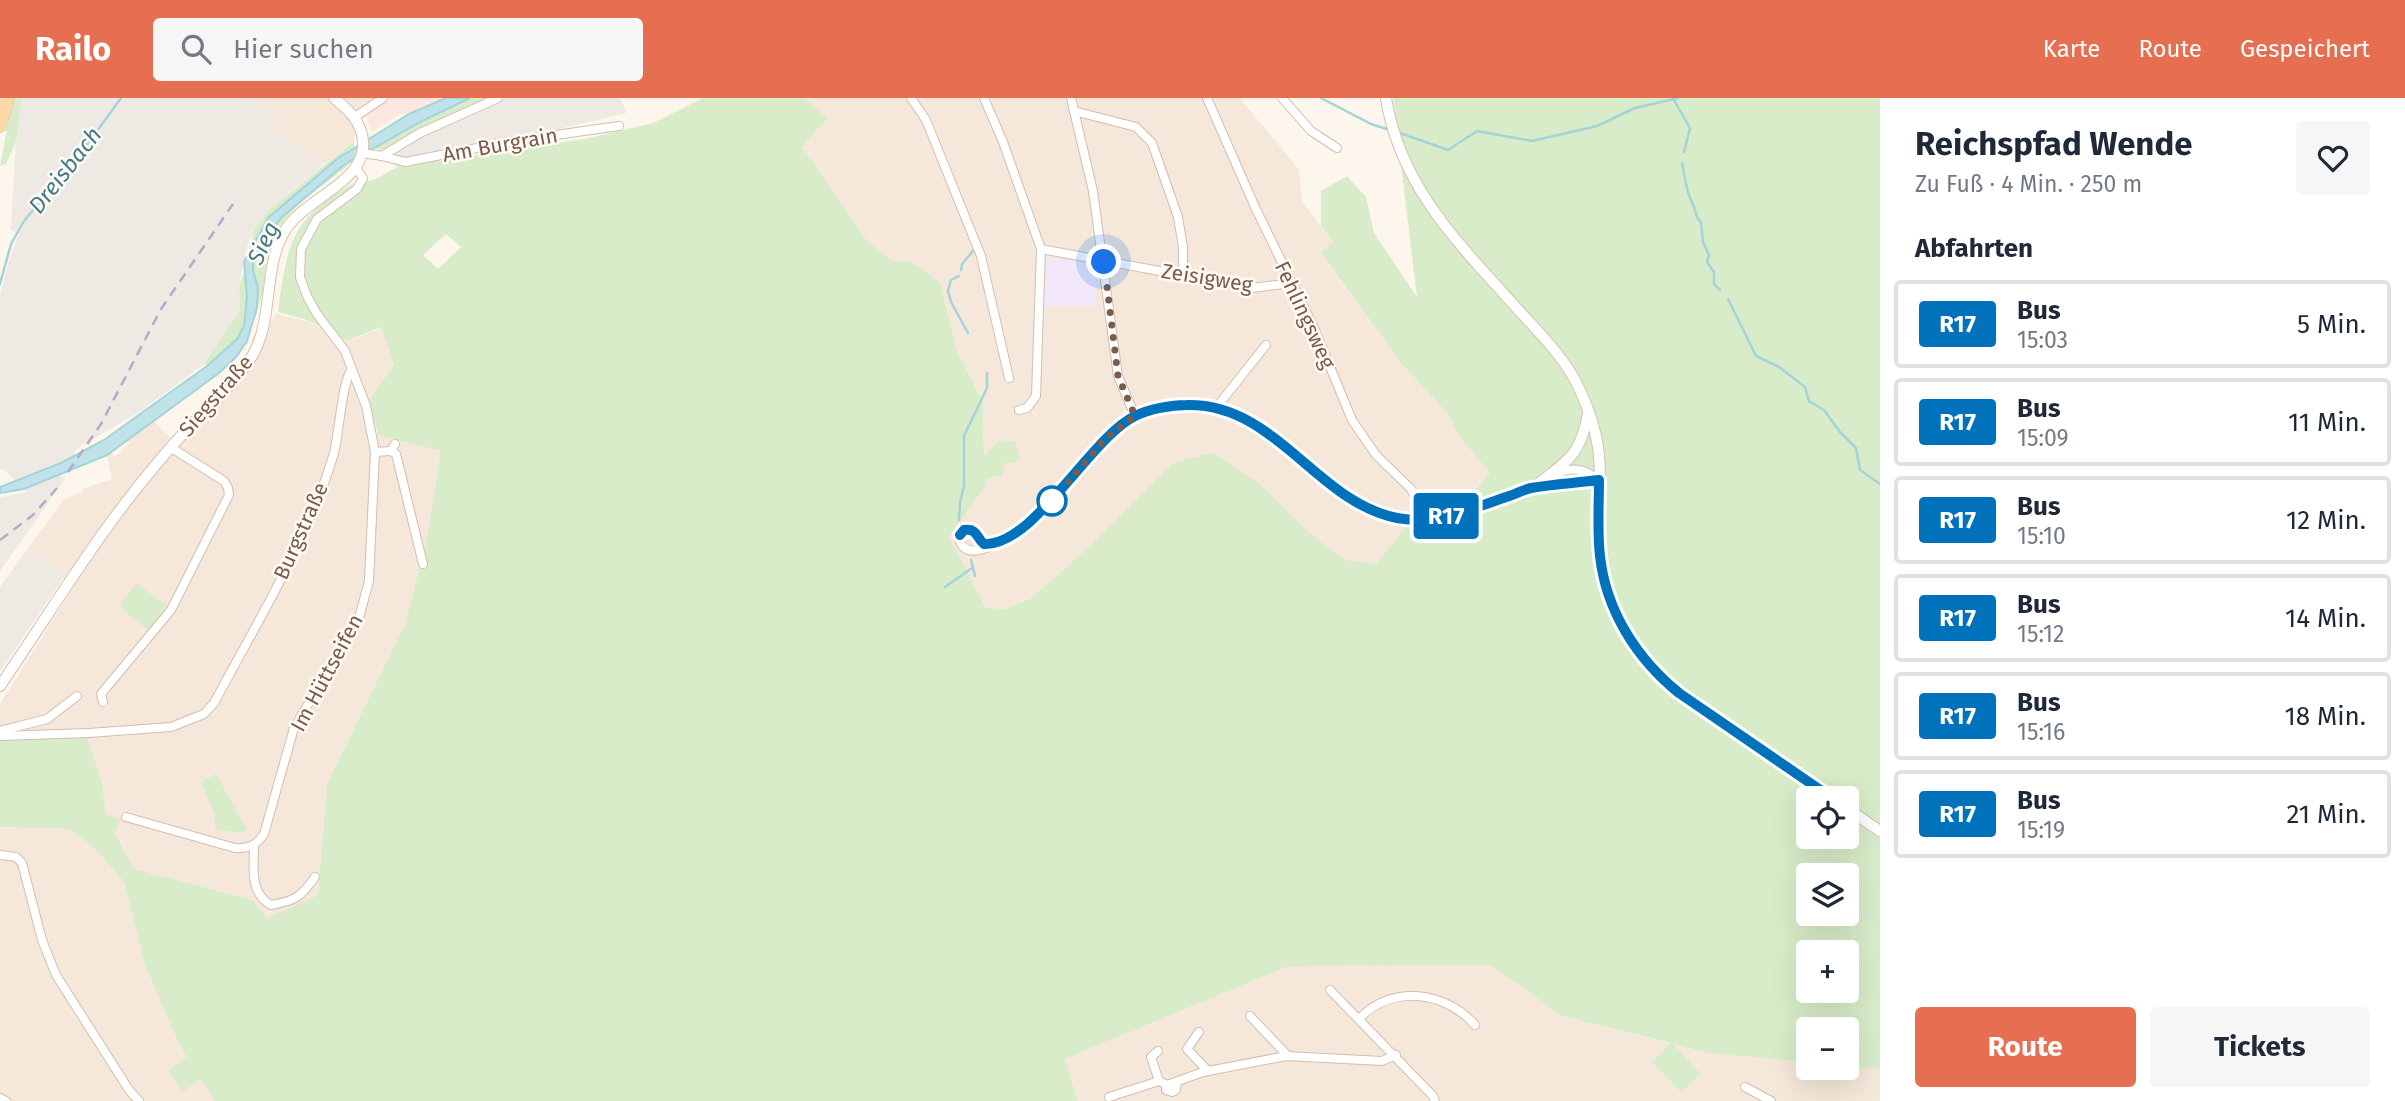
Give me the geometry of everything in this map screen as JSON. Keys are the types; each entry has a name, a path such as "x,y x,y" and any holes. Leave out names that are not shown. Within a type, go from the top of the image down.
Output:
{"main road":[{"path":"0,126 8,98"}],"street":[{"path":"334,98 355,117 362,136 363,178 358,189 317,219 301,249 300,277 306,296 317,314 341,344 351,371"},
{"path":"355,117 383,98"},
{"path":"382,156 420,133 498,98"},
{"path":"911,98 926,120 981,256 1009,378"},
{"path":"984,98 1003,142 1041,249 1036,396 1027,408 1019,410"},
{"path":"1071,98 1093,191 1118,376 1135,416"},
{"name":"Fehlingsweg","path":"1207,98 1290,282 1314,328 1352,420 1385,465 1411,489 1418,502 1419,519"},
{"path":"1282,98 1311,131 1337,148"},
{"path":"1386,98 1395,139 1404,162 1429,205 1564,362 1577,384 1598,446 1602,567 1612,603 1633,645 1663,680 1679,693 1815,786"},
{"path":"1074,111 1136,127 1152,143 1178,217 1183,247 1183,276"},
{"name":"Am Burgrain","path":"363,160 382,156 405,162 513,141 619,126"},
{"name":"Siegstraße","path":"0,686 97,542 170,447 251,359 262,332 276,253 286,229 301,211 363,160"},
{"name":"Zeisigweg","path":"1041,249 1251,288 1285,285 1290,282"},
{"path":"1216,408 1266,345"},
{"name":"Im Hüttseifen","path":"314,877 302,895 289,902 271,905 258,895 254,846 264,834 294,728 359,618 369,582 375,452 366,406 351,371"},
{"name":"Burgstraße","path":"0,733 89,733 171,727 204,714 214,703 304,532 334,453 342,418 346,379 351,371"},
{"path":"995,544 1039,513 1106,438 1135,416 1187,405 1216,408 1243,417 1267,431 1347,496 1372,511 1399,518 1419,519 1459,513 1533,486 1572,468 1583,470 1599,480"},
{"path":"1533,486 1576,452 1583,438 1588,411"},
{"path":"103,702 102,694 171,610 229,495 224,481 170,447"},
{"path":"375,452 393,447 423,564"},
{"path":"1533,486 1599,480"},
{"name":"Burgstraße","path":"0,733 47,719 77,696"},
{"path":"127,817 235,848 254,846"},
{"path":"1859,817 1880,831"},
{"path":"0,855 16,857 22,863 42,940 56,975 139,1101"},
{"path":"1330,990 1396,1055 1435,1101"},
{"path":"1359,1019 1368,1009 1391,999 1422,995 1443,1000 1463,1011 1475,1024"},
{"path":"1250,1016 1288,1056"},
{"path":"1199,1032 1188,1049 1208,1071"},
{"path":"1158,1051 1151,1057 1163,1083"},
{"path":"1109,1097 1163,1083 1177,1083 1208,1071 1288,1056 1382,1061 1396,1055"},
{"path":"1745,1087 1771,1101"},
{"path":"0,1098 6,1101"}],"shaded area":[{"path":"22,98 250,98 271,114 277,134 324,164 268,211 254,230 247,247 239,286 240,311 204,364 141,411 78,448 59,475 65,479 0,571 0,498 27,492 0,469 0,296 19,234 11,230 17,121"},
{"path":"250,98 389,98 354,123 354,141 324,164 277,134 271,114"},
{"path":"389,98 446,98 409,114 401,114 372,132 365,114"},
{"path":"504,98 621,98 626,113 397,167 387,149"},
{"path":"805,98 1240,98 1299,170 1302,201 1333,243 1321,254 1402,364 1449,415 1458,435 1490,473 1446,519 1424,527 1377,564 1350,561 1339,556 1309,532 1185,459 1172,465 1089,547 1030,599 1004,609 986,608 949,537 985,487 983,402 957,351 940,283 912,263 891,261 868,242 802,147 827,118"},
{"path":"1044,257 1094,264 1099,270 1100,280 1095,286 1096,306 1041,306"},
{"path":"276,314 307,321 347,342 381,328 394,363 369,400 377,435 442,451 427,539 405,624 327,784 318,895 267,918 253,900 134,869 106,815 102,784 0,733 0,704 74,586 29,547 64,499 82,492 82,489 112,479 107,455 111,452 115,457 130,443 127,440 153,421 171,438 243,363"},
{"path":"29,547 64,577 0,672 0,587"},
{"path":"0,827 68,829 94,847 124,882 145,965 178,1042 188,1057 169,1070 201,1079 215,1101 0,1101"},
{"path":"1490,965 1562,1016 1707,1053 1796,1061 1796,1080 1859,1080 1859,1067 1880,1069 1880,1101 1078,1101 1065,1059 1289,966"}],"green space":[{"path":"14,98 22,98 16,141 6,164 0,166 12,101"},
{"path":"470,98 489,98 387,149 375,148 424,120"},
{"path":"703,98 805,98 827,118 802,147 868,242 891,260 912,262 940,283 957,351 983,402 984,456 999,440 1015,442 1021,461 1005,463 1002,475 985,479 985,487 949,537 986,608 1004,609 1030,599 1089,547 1172,464 1185,459 1214,453 1257,482 1309,532 1339,556 1350,561 1377,564 1406,526 1433,523 1444,518 1490,473 1458,435 1449,415 1402,364 1321,253 1333,242 1321,226 1321,191 1347,176 1366,197 1374,233 1417,297 1393,98 1880,98 1880,1069 1859,1067 1859,1017 1796,1017 1796,1061 1707,1053 1673,1044 1701,1074 1681,1092 1652,1062 1671,1043 1562,1016 1490,965 1289,966 1065,1059 1078,1101 215,1101 201,1079 182,1092 169,1070 187,1057 145,965 124,882 94,847 68,829 0,827 0,739 87,737 102,784 106,814 120,820 115,833 134,869 253,900 267,918 318,895 327,784 405,624 427,539 441,451 378,435 369,400 394,364 381,327 347,341 307,320 278,312 288,254 302,225 313,212 350,185 373,180 397,167 589,138 653,123","holes":["446,234 461,247 438,269 423,255"]},
{"path":"354,141 354,149 337,159 261,229 247,256 254,230 268,211"},
{"path":"350,161 299,205 280,226 268,255 262,296 257,308 258,287 252,263 258,247 294,205"},
{"path":"244,273 246,307 241,333 207,366 204,364 240,311 239,286"},
{"path":"136,584 167,605 149,631 122,609 121,604"},
{"path":"216,774 247,830 240,833 215,829 215,815 201,782"}],"water":[{"name":"Sieg","path":"446,98 470,98 424,120 344,165 282,217 268,234 253,261 258,288 257,308 247,341 236,357 219,373 107,455 24,489 0,493 0,487 61,463 104,440 207,366 237,339 244,326 247,297 244,262 268,218 337,159 409,114"}],"waterway":[{"name":"Dreisbach","path":"0,284 11,244 24,221 89,142 121,98"},
{"path":"1321,98 1371,124 1390,130"},
{"path":"1400,133 1448,150 1477,131 1532,141 1597,126 1635,108 1678,98"},
{"path":"1674,100 1690,128 1684,152"},
{"path":"1682,163 1689,196 1701,222 1703,242 1709,255 1707,262 1714,272 1714,284 1720,290"},
{"path":"961,270 962,264 973,251"},
{"path":"959,276 951,280 948,291 968,333"},
{"path":"1728,299 1756,356 1779,367 1805,387 1809,401 1824,410 1856,448 1860,470 1880,484"},
{"path":"959,520 964,486 964,436 987,388 987,373"},
{"path":"971,560 975,576"},
{"path":"945,587 972,568"}],"railway":[{"path":"68,472 101,424 161,309 233,204"},
{"path":"0,540 33,515 57,488"}],"bus line":[{"name":"R17","path":"960,535 962,531 971,529 984,544 995,544 1039,513 1106,438 1135,416 1187,405 1216,408 1243,417 1267,431 1347,496 1372,511 1399,518 1441,517 1529,489 1599,480 1602,567 1612,603 1633,645 1663,680 1679,693 1814,786"}],"route":[{"path":"1052,501 1106,438 1135,416 1118,376 1104,262"}]}
